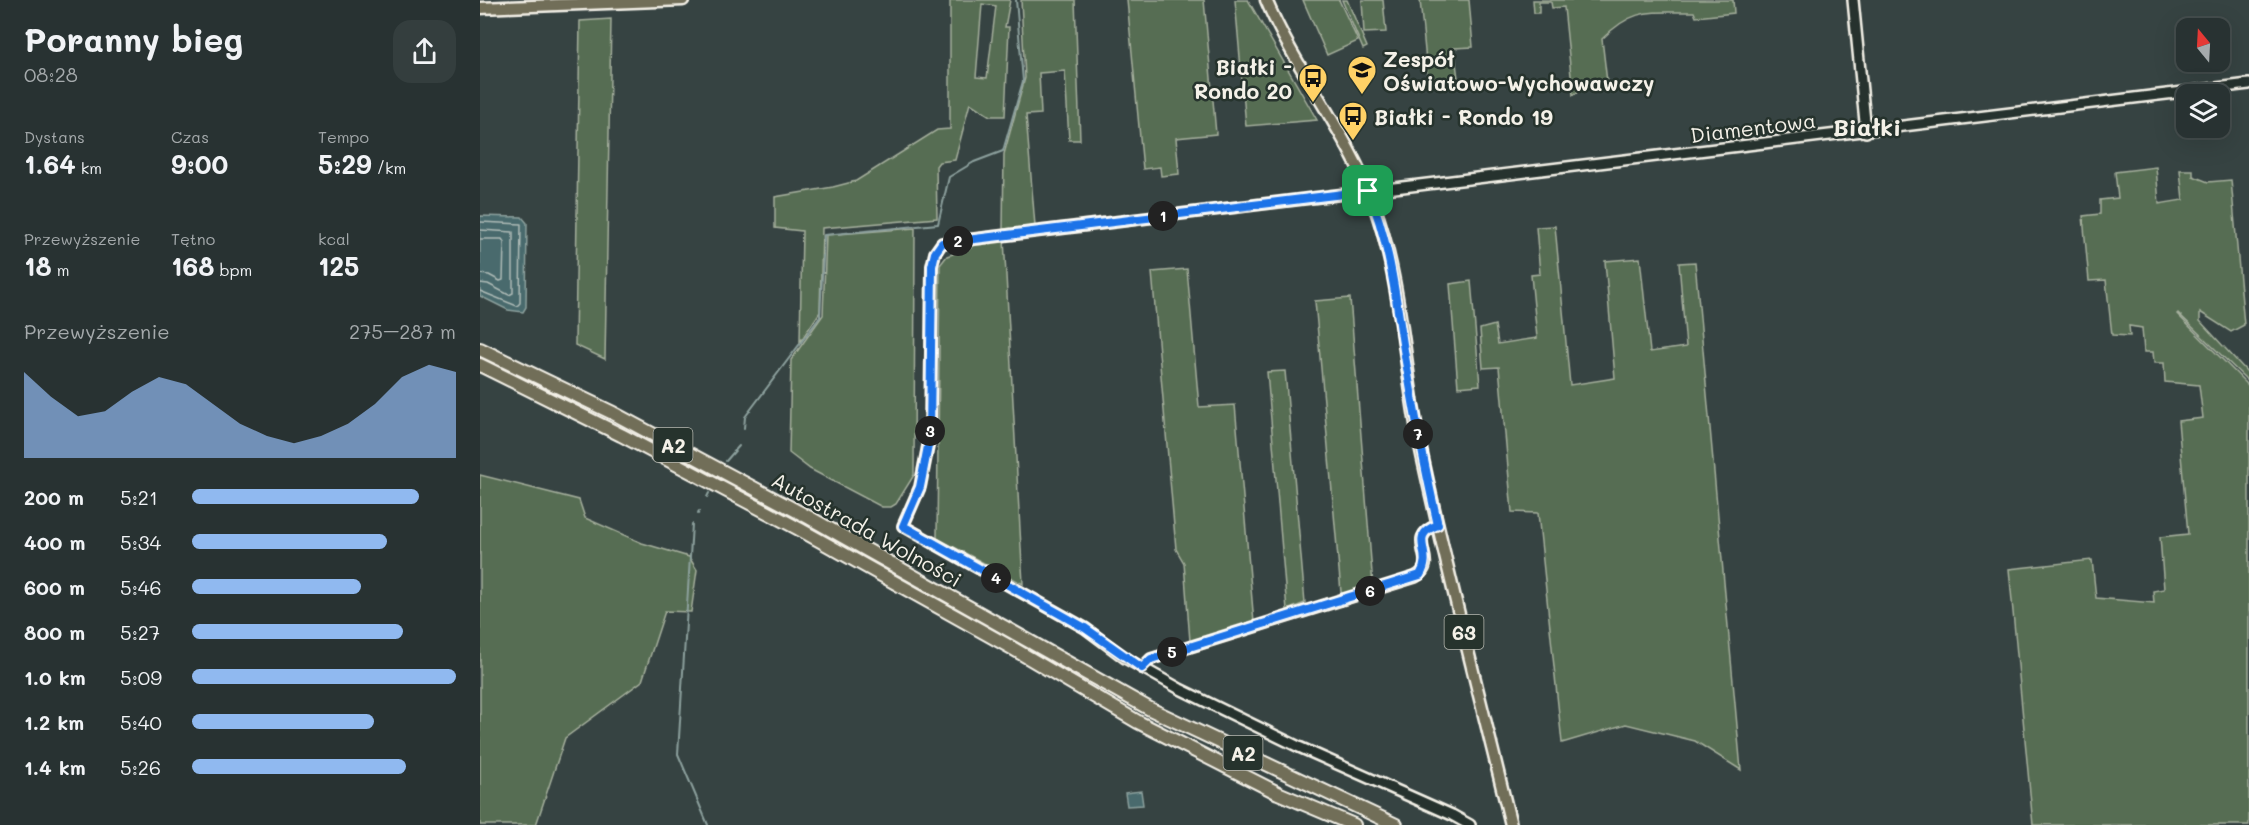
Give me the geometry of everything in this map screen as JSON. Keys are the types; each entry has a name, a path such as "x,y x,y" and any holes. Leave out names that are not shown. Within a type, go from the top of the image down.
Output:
{"highway":[{"name":"Autostrada Wolności","path":"480,349 613,413 810,518 1150,709 1396,825"},
{"name":"Autostrada Wolności","path":"480,365 621,435 799,529 1012,648 1138,722 1278,793 1354,825"}],"main road":[{"path":"480,8 683,0"},
{"name":"63","path":"1261,0 1274,18"},
{"name":"63","path":"1266,0 1300,69 1355,163 1380,221 1389,257 1419,439 1511,825"}],"street":[{"path":"1853,0 1866,132"},
{"name":"Diamentowa","path":"1142,668 1085,628 903,526 920,487 930,436 932,266 935,253 942,243 2249,84"},
{"path":"1438,525 1426,530 1422,535 1425,564 1420,575 1151,659 1142,668 1299,747 1470,825"}],"green space":[{"path":"950,0 1010,0 1005,27 1009,27 1005,116 990,116 970,103 955,160 939,162 936,166 937,218 822,228 820,312 800,342 802,231 775,228 775,197 856,181 937,130 950,129","holes":["982,4 996,6 987,78 976,77"]},
{"path":"1021,0 1075,0 1080,140 1069,140 1065,71 1039,73 1041,114 1026,115 1035,226 1003,229 1004,154 1025,78"},
{"path":"1127,0 1204,0 1216,134 1176,138 1179,174 1161,176 1160,167 1143,169"},
{"path":"1235,0 1248,0 1317,120 1246,126"},
{"path":"1303,0 1339,0 1358,41 1327,55"},
{"path":"1342,0 1347,0 1367,47 1363,49"},
{"path":"1362,0 1383,0 1386,32 1364,33"},
{"path":"1420,0 1469,0 1473,47 1454,48 1458,78 1428,81"},
{"path":"1533,0 1733,0 1734,13 1696,17 1694,12 1655,12 1634,16 1624,21 1602,39 1607,82 1589,85 1573,95 1564,7 1552,8 1551,2 1539,2 1539,13 1534,13"},
{"path":"611,19 605,359 575,345 580,21"},
{"path":"2156,167 2159,204 2183,200 2180,170 2193,170 2193,176 2208,182 2231,180 2244,325 2231,332 2200,312 2200,321 2249,374 2249,382 2177,314 2249,386 2249,825 2033,825 2009,569 2092,560 2096,598 2154,603 2153,591 2164,589 2160,537 2188,534 2178,421 2203,418 2199,385 2165,382 2164,363 2154,363 2153,352 2144,352 2142,328 2129,326 2130,336 2112,335 2106,280 2089,281 2083,216 2100,214 2100,200 2118,198 2115,172"},
{"path":"1555,226 1570,385 1615,378 1605,261 1640,258 1650,352 1686,347 1679,263 1695,262 1741,770 1695,741 1626,724 1562,743 1538,513 1512,512 1499,367 1483,368 1480,329 1495,325 1498,344 1537,338 1531,275 1540,274 1536,227"},
{"path":"915,228 914,475 896,504 891,507 882,507 810,469 789,453 791,360 823,315 826,235"},
{"path":"1004,239 1023,584 937,538 940,265 947,256 971,248 971,243"},
{"path":"1187,269 1199,407 1235,405 1254,623 1192,644 1184,563 1176,549 1152,272"},
{"path":"1471,281 1480,385 1458,387 1450,284"},
{"path":"1350,298 1373,586 1345,595 1341,592 1315,301"},
{"path":"1285,371 1305,603 1287,610 1267,372"},
{"path":"480,475 579,500 585,518 642,543 689,557 697,570 691,612 665,611 642,681 565,738 536,825 480,825"}],"water":[{"path":"480,216 522,217 527,223 526,307 523,312 508,310 480,296"},
{"path":"1141,791 1143,805 1127,806 1125,793"}],"waterway":[{"path":"744,428 745,417 820,317 824,235 938,224 949,177 974,162 1003,151 1023,81 1016,0"},
{"path":"726,461 739,446"},
{"path":"707,497 709,493"},
{"path":"692,524 678,754 708,825"}],"place":[{"name":"Zespół Oświatowo-Wychowawczy","path":"1362,96"},
{"name":"Białki - Rondo 20","path":"1313,104"},
{"name":"Białki - Rondo 19","path":"1353,142"}],"district":[{"name":"Białki","path":"1867,126"}],"route":[{"path":"1368,191 1380,221 1389,257 1419,439 1438,525 1426,530 1422,535 1425,564 1420,575 1151,659 1142,668 1085,628 903,526 920,487 930,436 932,266 935,253 942,243 1368,191"}]}
